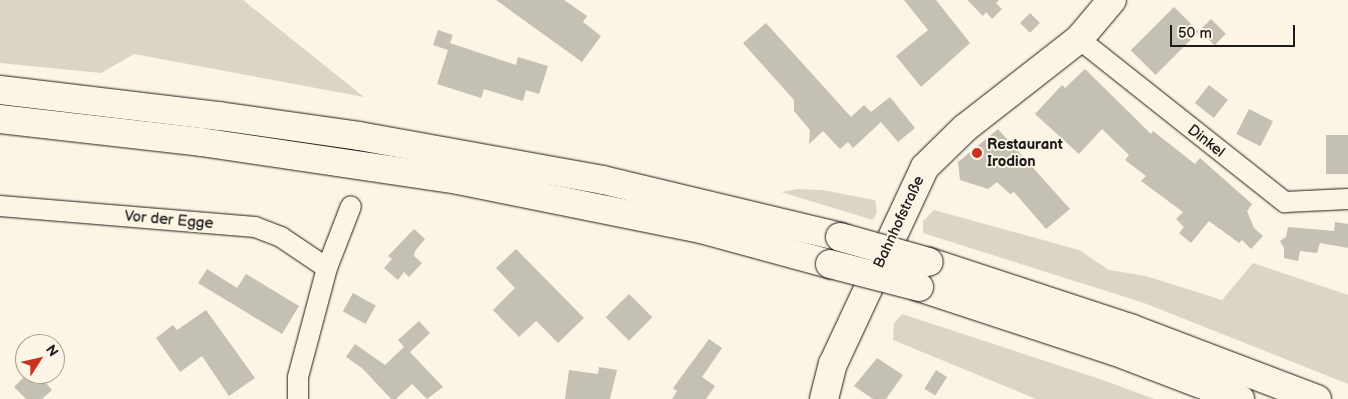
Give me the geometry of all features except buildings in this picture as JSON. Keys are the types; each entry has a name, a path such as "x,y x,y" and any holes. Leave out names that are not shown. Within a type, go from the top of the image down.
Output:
{"main road":[{"name":"Bahnhofstraße","path":"824,399 833,364 925,167 965,128 1079,38 1112,0"},
{"path":"0,90 219,116 360,136 603,180 840,237 929,262 1139,331 1317,399"},
{"path":"0,119 211,143 458,180 701,229 919,288 1114,351 1240,399"}],"street":[{"name":"Dinkel","path":"1079,38 1284,202 1348,200"},
{"name":"Vor der Egge","path":"0,206 255,227 281,237 327,268"},
{"path":"292,398 327,268 351,206"}],"shaded area":[{"path":"0,0 243,0 364,97 134,54 101,73 0,63"},
{"path":"797,189 822,190 875,200 877,212 873,220 781,192"},
{"path":"934,210 1079,250 1109,270 1146,276 1222,300 1253,263 1348,295 1348,384 1144,303 923,233 923,221"},
{"path":"902,314 1103,380 1154,399 1036,399 893,340 894,323"}],"place":[{"name":"Restaurant Irodion","path":"977,153"}]}
